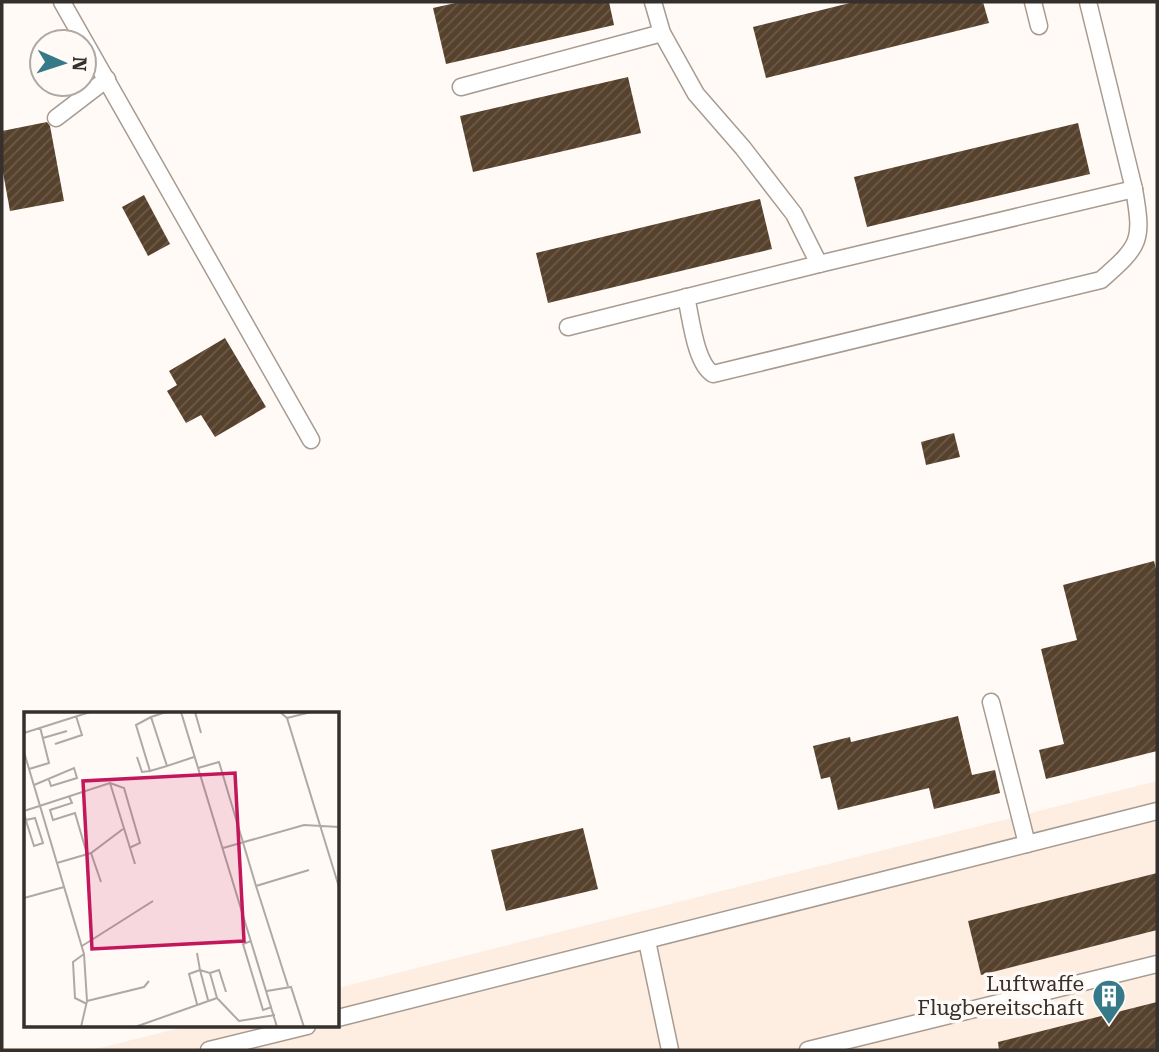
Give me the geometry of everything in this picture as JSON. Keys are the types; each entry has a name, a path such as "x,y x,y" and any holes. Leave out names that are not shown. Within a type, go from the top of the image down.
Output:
{"lane":[{"path":"62,2 311,440"},
{"path":"1033,2 1039,26"},
{"path":"686,297 700,358 706,370 713,374 1101,279 1127,257 1136,244 1140,225 1134,189 1088,2"},
{"path":"658,3 662,33 696,94 743,148 794,215 819,264"},
{"path":"461,86 662,33"},
{"path":"56,118 107,79"},
{"path":"568,327 1134,189"},
{"path":"991,702 1027,844"},
{"path":"340,1018 1157,811"},
{"path":"647,942 670,1050"},
{"path":"808,1050 1157,964"},
{"path":"209,1050 299,1028"}],"shaded area":[{"path":"1157,781 1157,1050 91,1050 180,1028 340,1028 340,987"}],"building":[{"path":"460,2 609,2 614,25 446,64 433,8"},
{"path":"854,2 983,2 989,23 766,78 753,27"},
{"path":"628,77 641,133 473,172 460,116"},
{"path":"47,122 64,201 10,211 2,167 2,131"},
{"path":"1078,123 1090,174 867,227 854,177"},
{"path":"144,195 170,244 148,256 122,207"},
{"path":"760,199 772,249 548,303 536,253"},
{"path":"225,338 266,407 215,437 201,415 186,423 167,391 177,385 169,371"},
{"path":"954,433 960,457 926,465 921,442"},
{"path":"1154,561 1157,573 1157,751 1046,779 1039,750 1064,744 1041,649 1077,640 1063,585"},
{"path":"958,716 972,775 995,770 1000,793 934,809 929,788 838,810 830,777 821,779 813,746 850,737 851,742"},
{"path":"583,828 598,889 506,911 491,850"},
{"path":"1157,873 1157,930 981,975 968,921"},
{"name":"Luftwaffe Flugbereitschaft","path":"1157,1002 1157,1050 999,1050 998,1042"}],"place":[{"name":"Luftwaffe Flugbereitschaft","path":"1109,1026"}]}
